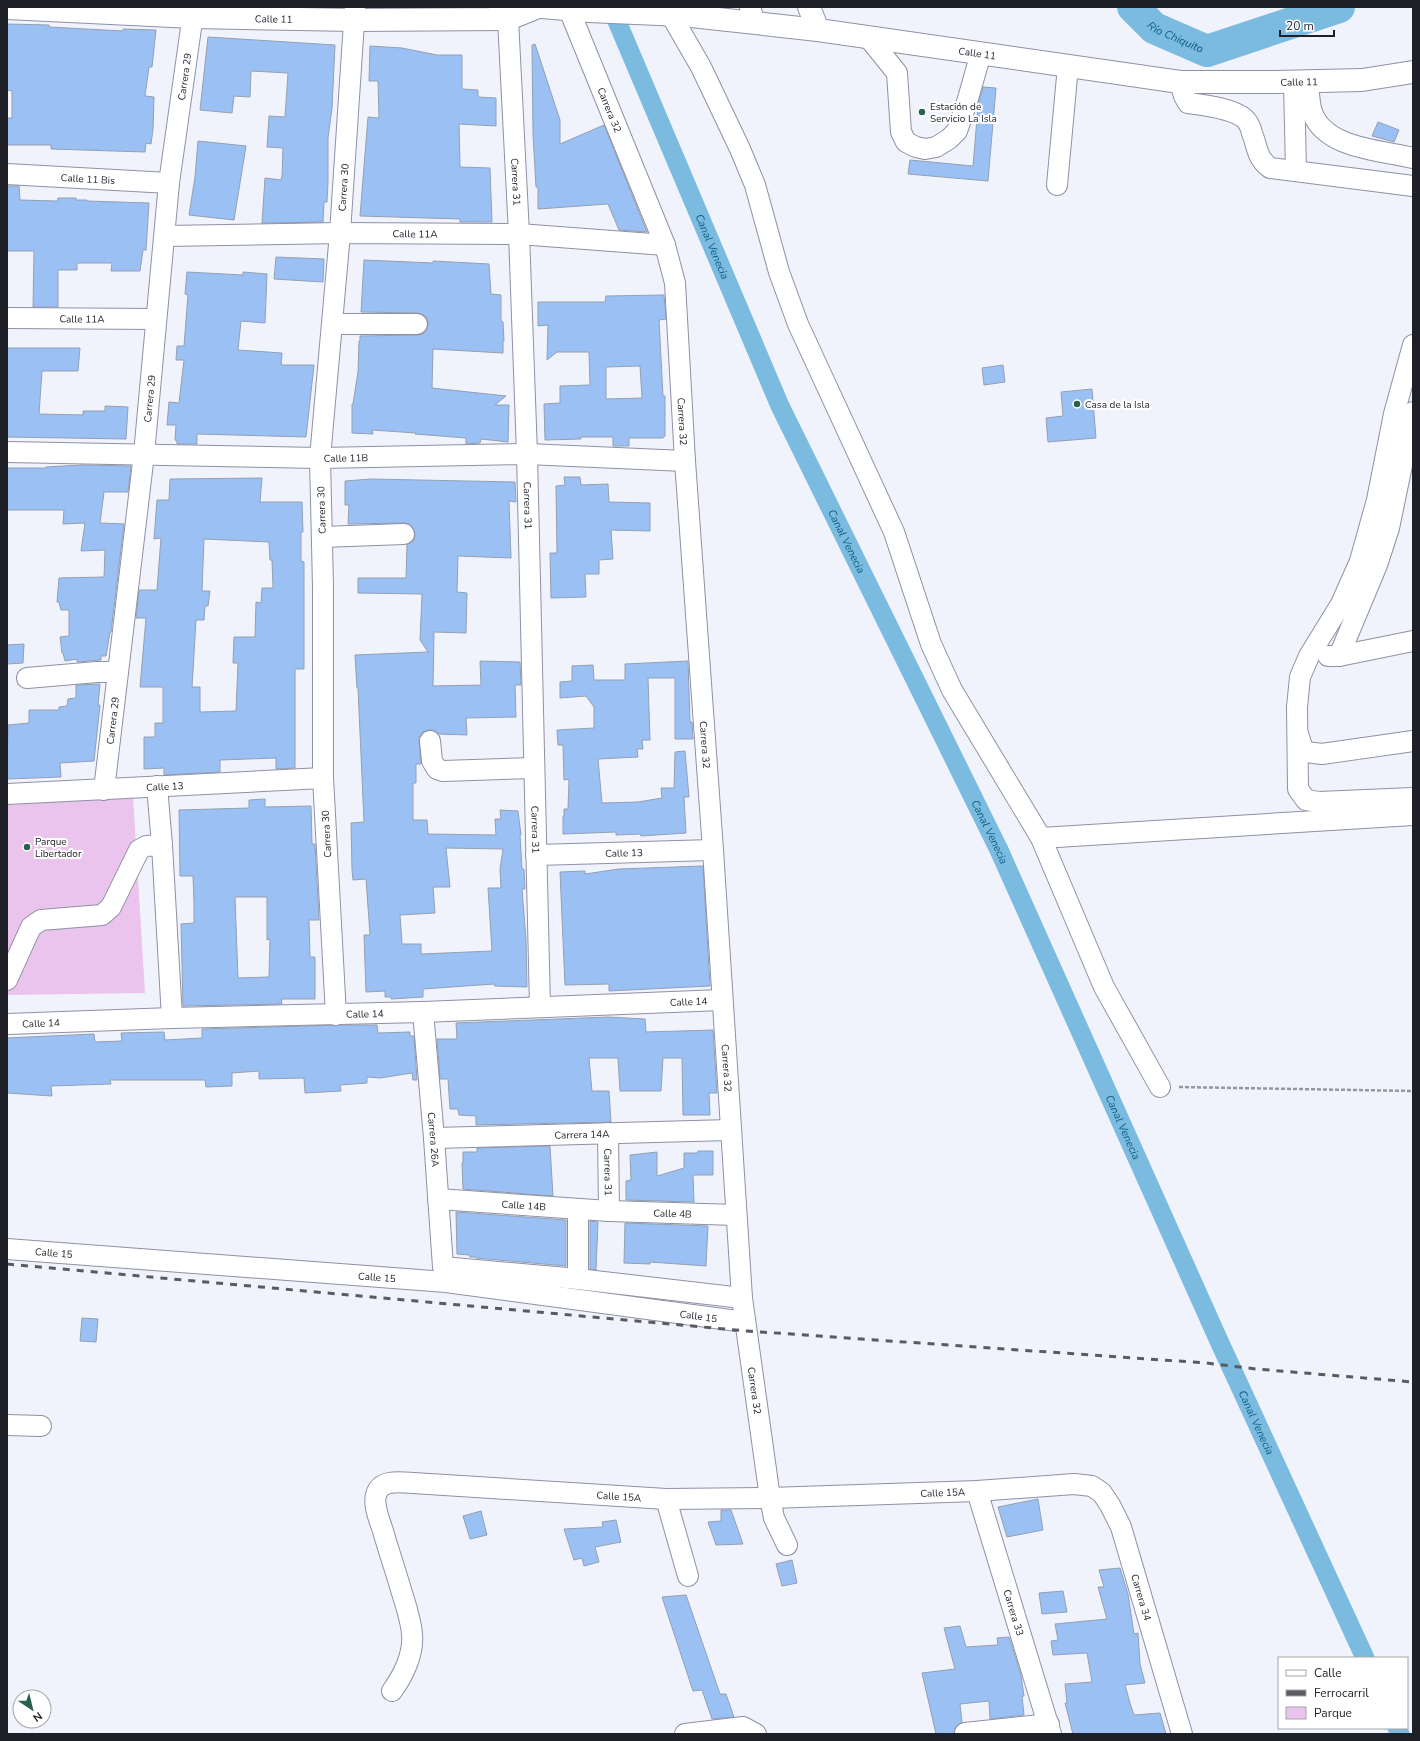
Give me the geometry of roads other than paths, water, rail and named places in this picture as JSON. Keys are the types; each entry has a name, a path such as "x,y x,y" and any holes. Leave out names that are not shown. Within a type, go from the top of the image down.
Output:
{"main road":[{"name":"Calle 11","path":"7,8 355,14 503,13 538,7"},
{"name":"Calle 11","path":"542,7 752,15 818,30 1180,82 1301,82 1362,80 1413,72"},
{"path":"809,7 818,30"}],"street":[{"name":"Carrera 32","path":"575,9 666,245 675,283 685,461 713,850 742,1298 770,1498 774,1518 786,1545"},
{"name":"Carrera 29","path":"104,790 144,454 169,182 193,12"},
{"path":"670,12 701,67 755,185 779,272 798,324 894,532 931,644 952,690 1041,838 1104,988 1160,1087"},
{"name":"Carrera 31","path":"503,13 519,234 527,454 540,1007"},
{"name":"Carrera 30","path":"336,1015 323,778 322,537 320,458 340,233 355,14"},
{"path":"868,37 897,73 901,132 906,142 916,147 925,149 936,147 949,139 956,131 967,102 981,53"},
{"path":"1057,185 1068,66"},
{"path":"1180,82 1184,96 1188,103 1214,107 1245,119 1252,133 1257,152 1264,163 1270,168 1413,186"},
{"path":"1296,171 1301,82"},
{"path":"1301,82 1318,124 1334,139 1413,158"},
{"name":"Calle 11 Bis","path":"7,174 169,182"},
{"name":"Calle 11A","path":"165,236 340,233 519,234 666,245"},
{"name":"Calle 11A","path":"7,318 156,319"},
{"path":"332,324 417,324"},
{"path":"1339,656 1374,571 1389,528 1408,416 1413,345"},
{"path":"1408,416 1377,500 1360,561 1342,604 1308,656 1300,678 1297,707 1298,789 1306,800 1319,802 1413,798"},
{"name":"Calle 11B","path":"7,452 320,458 527,454 685,461"},
{"path":"322,537 404,534"},
{"path":"1308,656 1339,656 1413,641"},
{"path":"27,678 97,672 118,672"},
{"path":"1298,734 1302,746 1306,752 1322,754 1413,741"},
{"path":"430,741 432,761 437,769 443,771 534,768"},
{"name":"Calle 13","path":"7,794 323,778"},
{"path":"157,786 172,1018"},
{"path":"1041,838 1413,815"},
{"path":"7,980 31,927 35,923 41,920 102,915 107,912 111,907 139,850 146,846 162,845"},
{"name":"Calle 13","path":"536,855 713,850"},
{"name":"Calle 14","path":"7,1024 172,1018 336,1015 722,1000"},
{"name":"Carrera 26A","path":"423,1012 443,1267 578,1279"},
{"name":"Carrera 14A","path":"434,1138 730,1130"},
{"name":"Carrera 31","path":"608,1133 609,1211"},
{"name":"Calle 14B","path":"438,1199 609,1211"},
{"path":"578,1209 578,1279 742,1298"},
{"name":"Calle 4B","path":"609,1211 736,1215"},
{"name":"Calle 15","path":"7,1248 446,1282 745,1322"},
{"path":"7,1425 41,1426"},
{"name":"Calle 15A","path":"392,1691 401,1678 405,1668 410,1652 412,1635 407,1610 378,1514 376,1494 380,1488 386,1484 394,1482 413,1483 666,1499 770,1498 977,1491 1074,1484"},
{"name":"Carrera 34","path":"1074,1484 1092,1486 1102,1492 1121,1527 1182,1734"},
{"name":"Carrera 33","path":"977,1491 1050,1729"},
{"path":"666,1499 688,1576"},
{"path":"685,1734 743,1727 756,1734"},
{"path":"965,1733 1050,1729"}],"waterway":[{"name":"Canal Venecia","path":"611,7 780,406 999,850 1219,1341 1365,1657"},
{"name":"Río Chiquito","path":"1133,7 1154,28 1207,51 1339,7"},
{"name":"Canal Venecia","path":"1398,1729 1400,1734"}],"railway":[{"path":"7,1264 747,1331 1206,1363 1256,1369 1413,1382"}],"place":[{"name":"Estación de Servicio La Isla","path":"922,112"},
{"name":"Casa de la Isla","path":"1077,404"},
{"name":"Parque Libertador","path":"27,847"}]}
